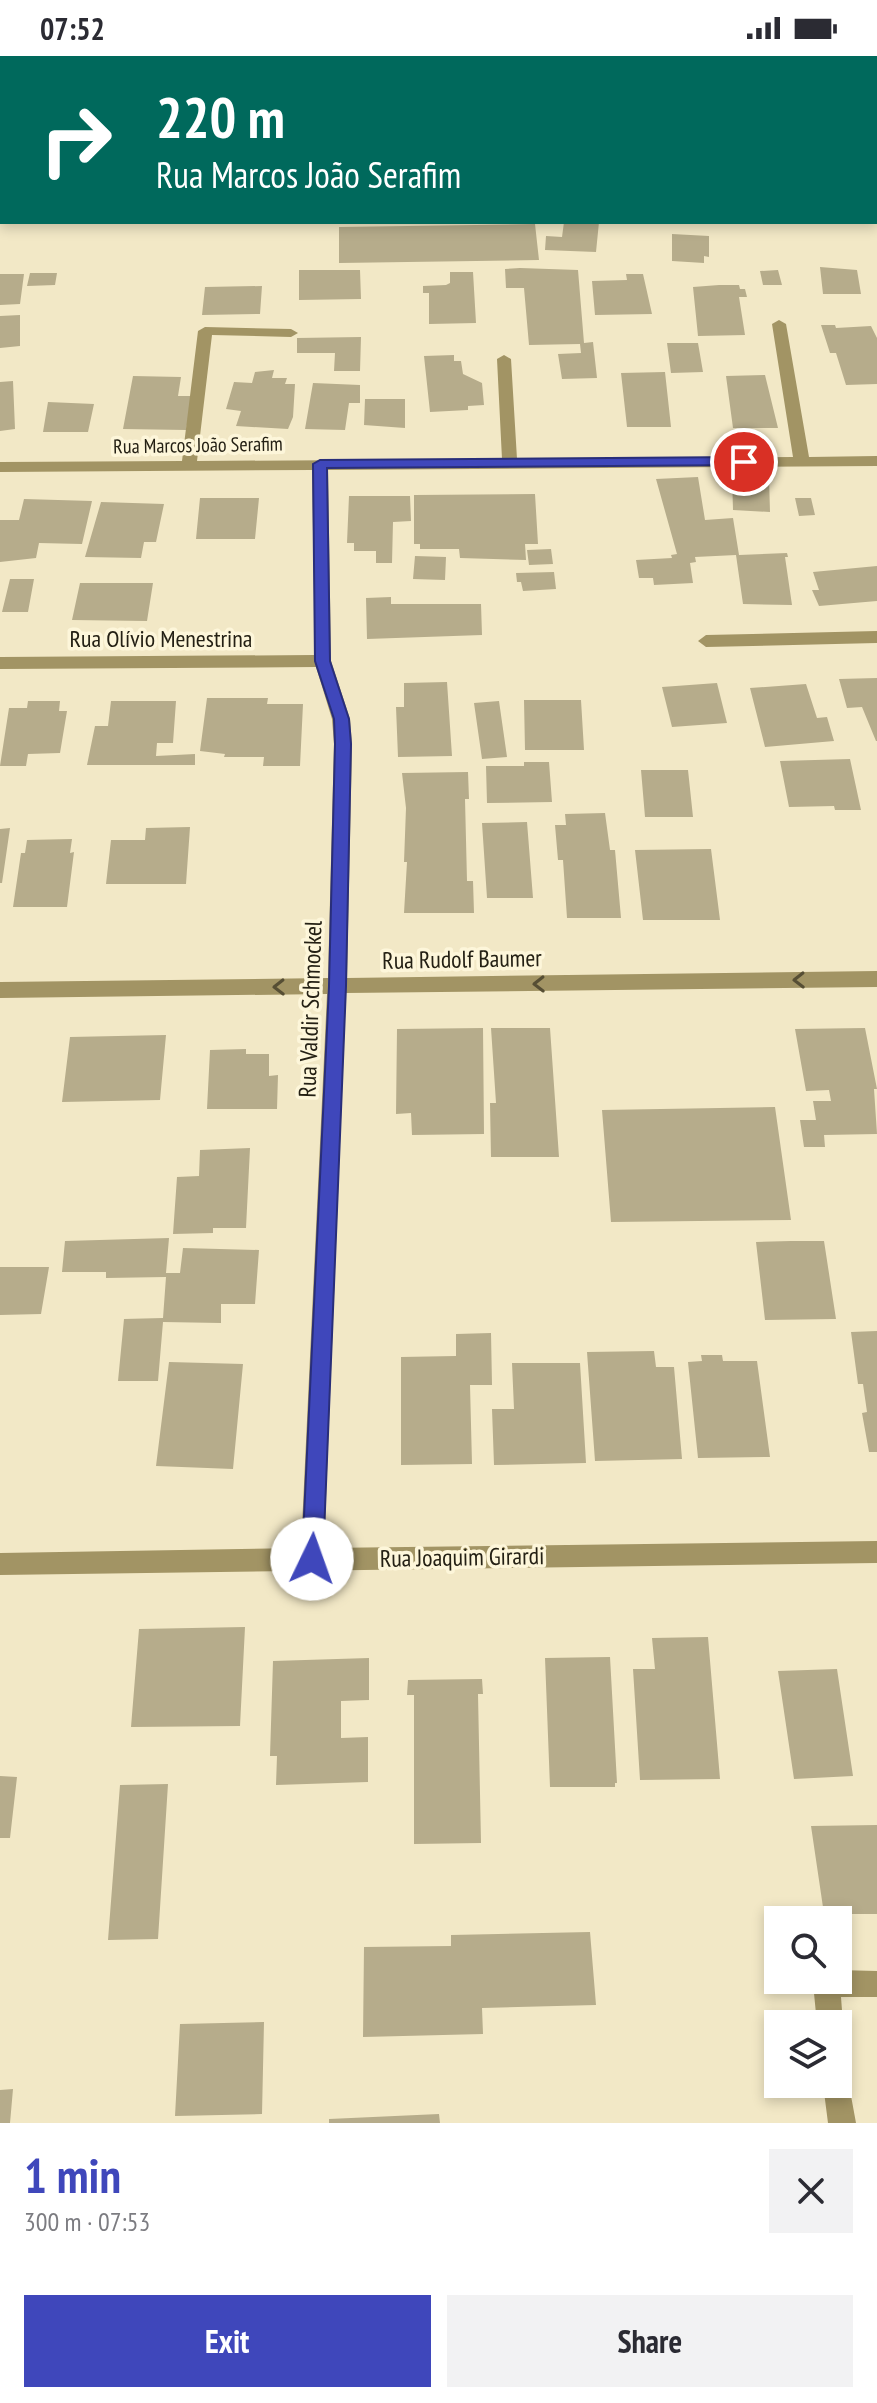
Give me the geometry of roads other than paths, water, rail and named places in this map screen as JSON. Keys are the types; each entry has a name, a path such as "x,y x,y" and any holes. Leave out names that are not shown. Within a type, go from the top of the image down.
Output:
{"street":[{"path":"779,324 802,462"},
{"path":"189,465 205,331 291,333"},
{"path":"504,359 510,463"},
{"name":"Rua Marcos João Serafim","path":"0,467 877,461"},
{"name":"Rua Valdir Schmockel","path":"312,1559 337,986 343,744 341,719 323,661 320,464"},
{"path":"706,641 877,637"},
{"name":"Rua Olívio Menestrina","path":"0,663 323,661"},
{"name":"Rua Rudolf Baumer","path":"0,990 877,979"},
{"name":"Rua Joaquim Girardi","path":"0,1564 877,1552"},
{"path":"829,2010 826,1983 877,1984"},
{"path":"839,2098 842,2123"}]}
